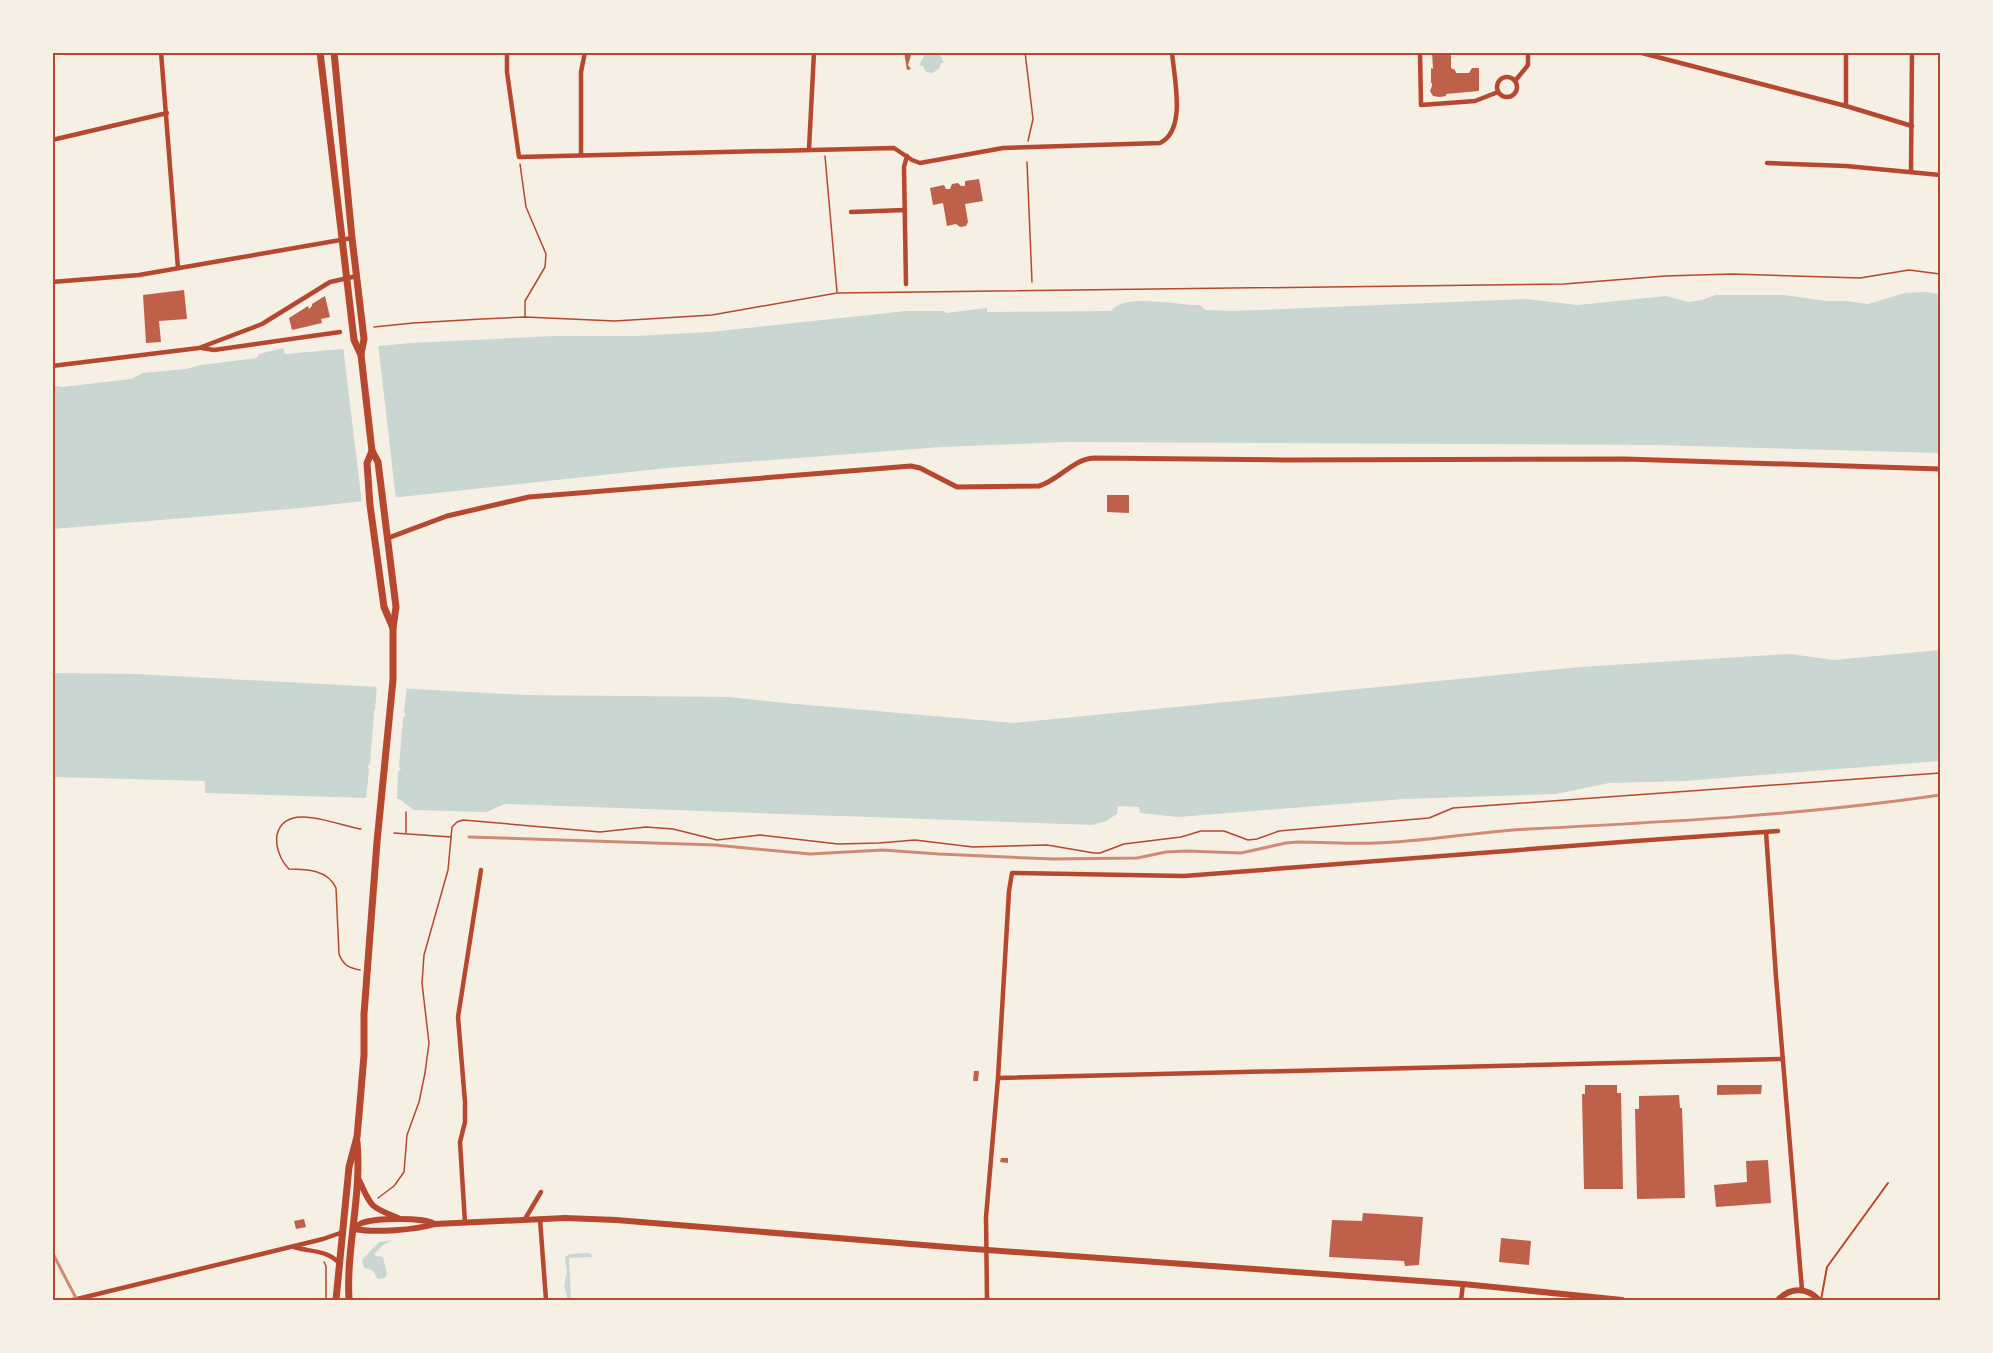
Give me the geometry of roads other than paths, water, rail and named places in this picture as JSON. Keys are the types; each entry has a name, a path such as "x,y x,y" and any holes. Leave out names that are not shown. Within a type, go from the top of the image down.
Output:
{"main road":[{"path":"320,52 354,340 361,355"},
{"path":"334,52 352,238 361,305 364,339 361,355 372,451 378,462 396,607 393,628 393,680 367,972 364,1055 357,1137 359,1180 349,1260 349,1300"},
{"path":"372,451 367,464 371,510 384,608 393,628"},
{"path":"375,540 388,538"},
{"path":"336,1300 348,1167 357,1137"},
{"path":"359,1180 374,1208 401,1219"},
{"path":"343,1232 354,1229 364,1222 420,1219 435,1224"},
{"path":"354,1229 370,1231 414,1229 435,1224 525,1219 616,1220 1462,1284 1622,1300"},
{"path":"1778,1300 1789,1292 1802,1290 1820,1300"}],"street":[{"path":"161,52 178,268"},
{"path":"507,52 507,72 519,157 894,148 920,163 1003,148 1156,144 1168,140 1174,130 1177,114 1172,52"},
{"path":"581,155 581,72 585,52"},
{"path":"809,149 814,52"},
{"path":"1420,52 1421,105 1475,101 1498,92"},
{"path":"1515,81 1528,65 1528,52"},
{"path":"1638,52 1846,106 1912,126"},
{"path":"1846,52 1846,106"},
{"path":"1911,171 1912,52"},
{"path":"1509,77 1515,81 1517,89 1512,96 1506,97 1498,92 1498,82 1503,78 1509,77"},
{"path":"52,140 167,113"},
{"path":"906,284 904,167 907,156"},
{"path":"1767,163 1911,171 1941,175"},
{"path":"850,212 904,210"},
{"path":"52,282 139,275 352,238"},
{"path":"199,348 262,324 330,282 357,276"},
{"path":"52,366 199,348 214,350 340,332"},
{"path":"388,538 447,516 529,497 911,466 920,468 957,487 1040,486 1050,482 1082,460 1094,458 1625,459 1941,470"},
{"path":"987,1300 985,1249 1012,873 1184,876 1635,840 1778,831"},
{"path":"1766,832 1802,1290"},
{"path":"465,1223 460,1142 465,1122 465,1102 458,1017 481,870"},
{"path":"998,1078 1783,1059"},
{"path":"525,1219 540,1192"},
{"path":"540,1219 546,1300"},
{"path":"73,1300 327,1238 343,1232"},
{"path":"292,1246 307,1251 326,1253 339,1262"},
{"path":"1461,1300 1462,1284"}],"lane":[{"path":"1820,1300 1827,1267 1888,1183"}],"railway":[{"path":"469,837 715,845 810,854 883,850 1053,859 1137,858 1166,852 1241,853 1298,842 1394,842 1510,830 1735,817 1838,808 1940,795"},
{"path":"52,1252 77,1300"}]}
